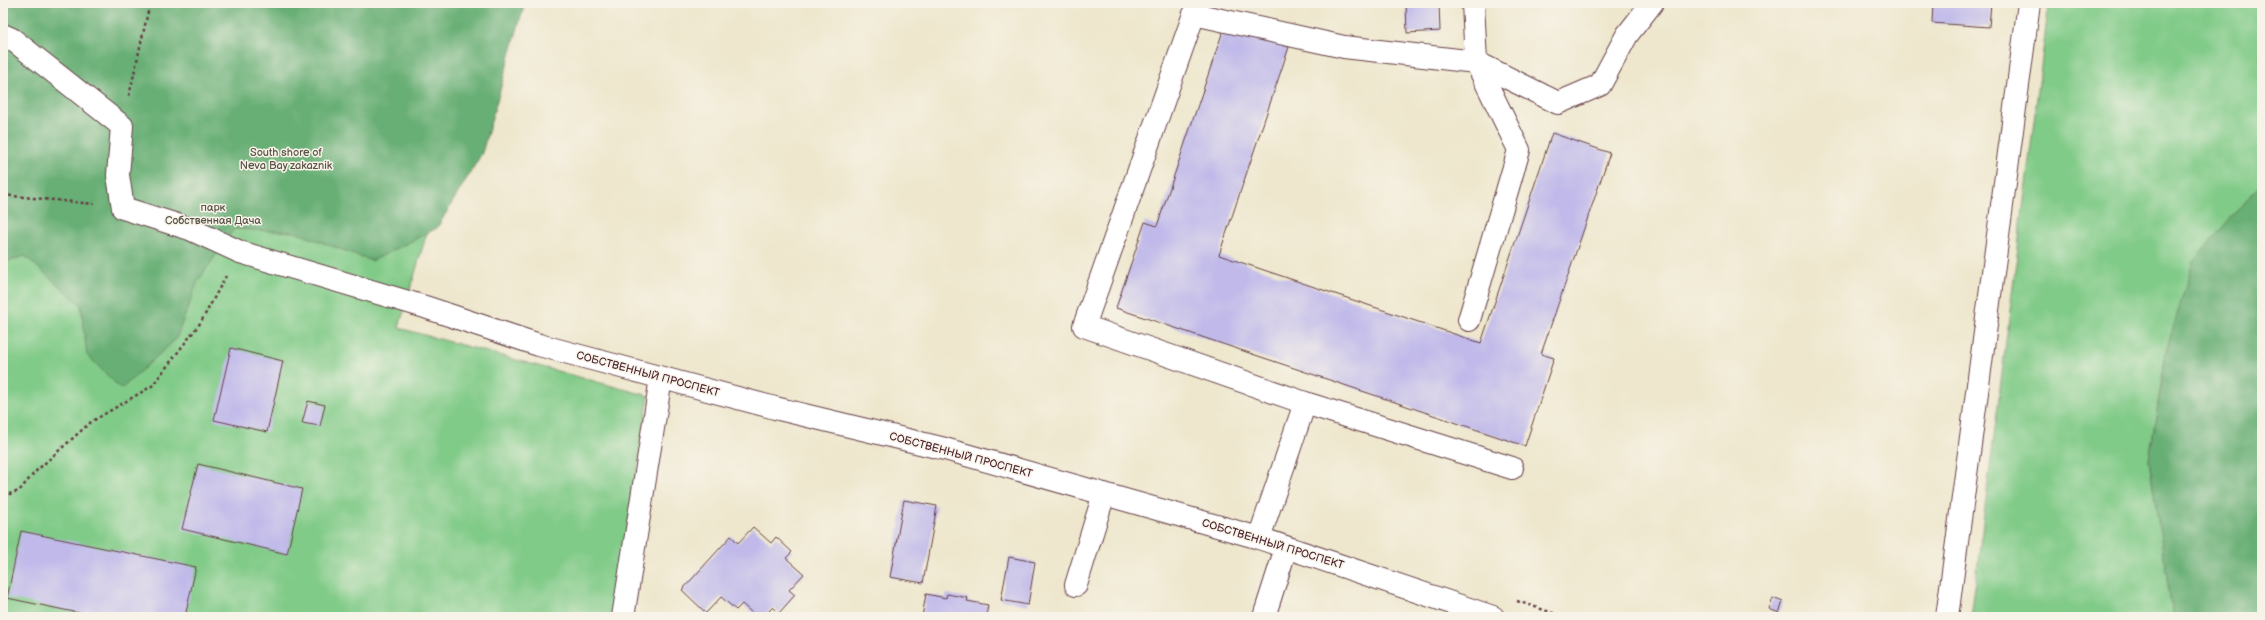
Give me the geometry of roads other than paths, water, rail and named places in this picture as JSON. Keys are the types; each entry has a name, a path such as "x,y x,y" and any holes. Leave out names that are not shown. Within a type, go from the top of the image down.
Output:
{"street":[{"path":"1469,320 1519,150 1476,62 1473,3"},
{"path":"1512,468 1304,403 1084,326 1194,14 1344,47 1476,62 1558,103 1600,85 1627,36 1652,3"},
{"path":"1948,617 2029,3"},
{"name":"СОБСТВЕННЫЙ ПРОСПЕКТ","path":"3,36 12,39 122,126 118,175 123,208 190,229 240,252 425,307 539,345 661,378 945,449 1259,538 1493,617"},
{"path":"623,617 661,378"},
{"path":"1259,538 1304,403"},
{"path":"1076,585 1104,494"},
{"path":"1264,617 1286,548"}],"park label":[{"name":"South shore of Neva Bay zakaznik","path":"286,158"},
{"name":"парк Собственная Дача","path":"213,213"}]}
